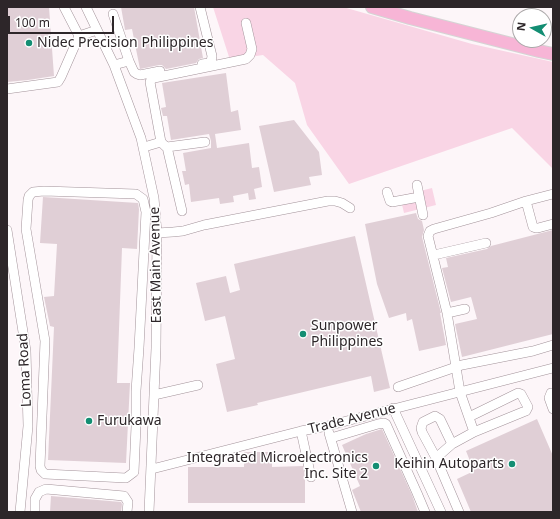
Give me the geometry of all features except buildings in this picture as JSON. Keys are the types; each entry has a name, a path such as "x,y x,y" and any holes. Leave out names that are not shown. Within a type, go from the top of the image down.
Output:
{"main road":[{"path":"372,7 553,54"}],"street":[{"path":"64,7 79,36"},
{"name":"East Main Avenue","path":"86,7 114,65 142,138 154,198 157,233 156,348 149,512"},
{"path":"113,14 129,61 134,72 140,75 211,62 212,56 200,7"},
{"path":"182,211 164,144 150,82 154,78 246,59 250,56 252,49 246,23"},
{"path":"7,89 58,82 79,36 97,30"},
{"path":"114,65 129,61"},
{"path":"144,147 164,144 205,142"},
{"path":"417,185 423,215"},
{"path":"44,191 136,194 143,199 146,212 139,348 136,391 134,472 126,478 45,474 41,470 40,466 45,341 26,230 28,200 29,196 33,192 44,191"},
{"path":"387,192 390,201 392,202 419,197"},
{"path":"474,432 460,392 447,313 434,255 428,236 430,231 434,228 491,213 526,201 553,194"},
{"path":"157,233 183,231 204,224 328,201 342,203 350,208"},
{"path":"526,201 533,227 538,228 553,224"},
{"name":"Loma Road","path":"7,230 10,259 26,351 28,426 20,512"},
{"path":"434,255 486,243"},
{"path":"447,313 465,309"},
{"path":"398,387 462,365 533,351 553,345"},
{"path":"139,348 156,348"},
{"name":"Trade Avenue","path":"152,469 553,368"},
{"path":"154,395 198,385"},
{"path":"436,458 452,444 474,432 523,412 528,407 521,394 518,393 469,417"},
{"path":"553,393 551,393 549,398 553,409"},
{"path":"393,408 441,512"},
{"path":"452,444 440,419 435,416 423,422 421,428 422,432 436,458 459,512"},
{"path":"331,438 378,424 386,424 424,512"},
{"path":"327,426 352,512"},
{"path":"301,431 311,477"},
{"path":"35,512 35,499 39,492 46,489 124,496 128,502 127,512"}],"shaded area":[{"path":"213,7 343,7 472,44 553,62 553,169 512,128 349,184 307,125 295,83 263,55 230,60"},
{"path":"432,188 436,205 404,213 400,196"}],"place":[{"name":"Nidec Precision Philippines","path":"29,43"},
{"name":"Sunpower Philippines","path":"303,334"},
{"name":"Furukawa","path":"89,421"},
{"name":"Keihin Autoparts","path":"512,464"},
{"name":"Integrated Microelectronics Inc. Site 2","path":"376,466"}]}
